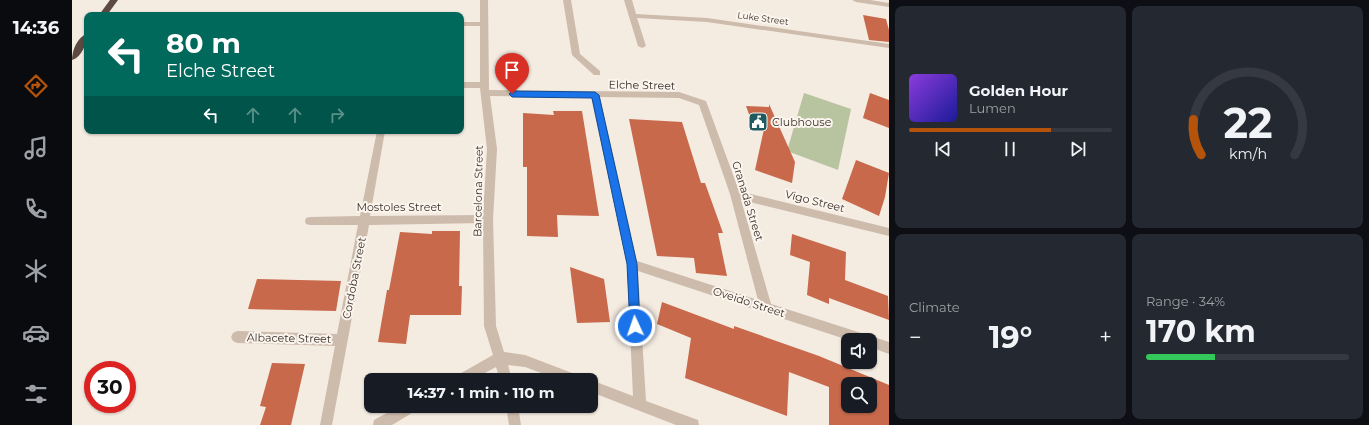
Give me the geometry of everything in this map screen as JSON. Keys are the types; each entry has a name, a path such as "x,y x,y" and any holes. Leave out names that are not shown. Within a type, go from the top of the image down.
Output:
{"highway":[{"path":"105,12 114,0"},
{"path":"72,57 84,41"}],"street":[{"name":"Barcelona Street","path":"484,0 484,89 492,149 488,219 490,326 504,373"},
{"path":"567,0 576,55 597,73"},
{"path":"628,0 642,46"},
{"path":"856,0 889,5"},
{"name":"Luke Street","path":"634,16 707,20 889,46"},
{"path":"464,24 483,24"},
{"name":"Elche Street","path":"464,86 484,89 595,95 679,96 703,103"},
{"path":"595,95 632,264 640,404"},
{"name":"Granada Street","path":"703,103 735,194 766,307"},
{"name":"Cordoba Street","path":"326,425 366,219 380,134"},
{"name":"Vigo Street","path":"735,194 889,232"},
{"name":"Mostoles Street","path":"310,220 488,219"},
{"name":"Oveido Street","path":"632,264 845,333"},
{"name":"Albacete Street","path":"237,337 342,340"},
{"path":"877,344 889,348"},
{"path":"473,373 500,358 525,361 557,373"},
{"path":"598,389 693,425"},
{"path":"379,425 400,413"},
{"path":"513,413 515,425"}],"green space":[{"path":"804,93 851,109 838,170 787,151"}],"building":[{"path":"863,15 886,19 889,30 889,42 869,40"},
{"path":"870,93 889,100 889,128 863,118"},
{"path":"769,104 795,162 792,183 755,170 764,129 754,128 746,106 769,107"},
{"path":"553,111 582,111 599,216 557,215 558,237 527,236 527,167 523,167 523,113 554,115"},
{"path":"629,119 682,122 701,183 705,183 723,233 718,233 727,276 696,273 694,258 657,256"},
{"path":"856,160 889,173 885,197 879,216 842,199"},
{"path":"432,231 460,231 459,286 462,286 461,315 410,315 406,344 378,342 387,290 389,290 400,232 432,234"},
{"path":"792,234 846,252 845,280 888,296 889,320 829,298 829,304 807,295 810,262 790,255"},
{"path":"570,267 604,279 610,322 577,323"},
{"path":"257,279 341,281 336,311 248,309"},
{"path":"662,302 734,329 734,326 819,356 841,365 841,369 850,369 870,377 841,377 841,413 877,413 877,380 889,385 889,425 829,425 829,387 789,372 787,416 685,378 691,338 657,324"},
{"path":"272,363 305,364 291,425 260,425 266,407 260,406"}],"place":[{"name":"Clubhouse","path":"758,122"}],"route":[{"path":"512,94 595,95 632,264 635,326"}]}
